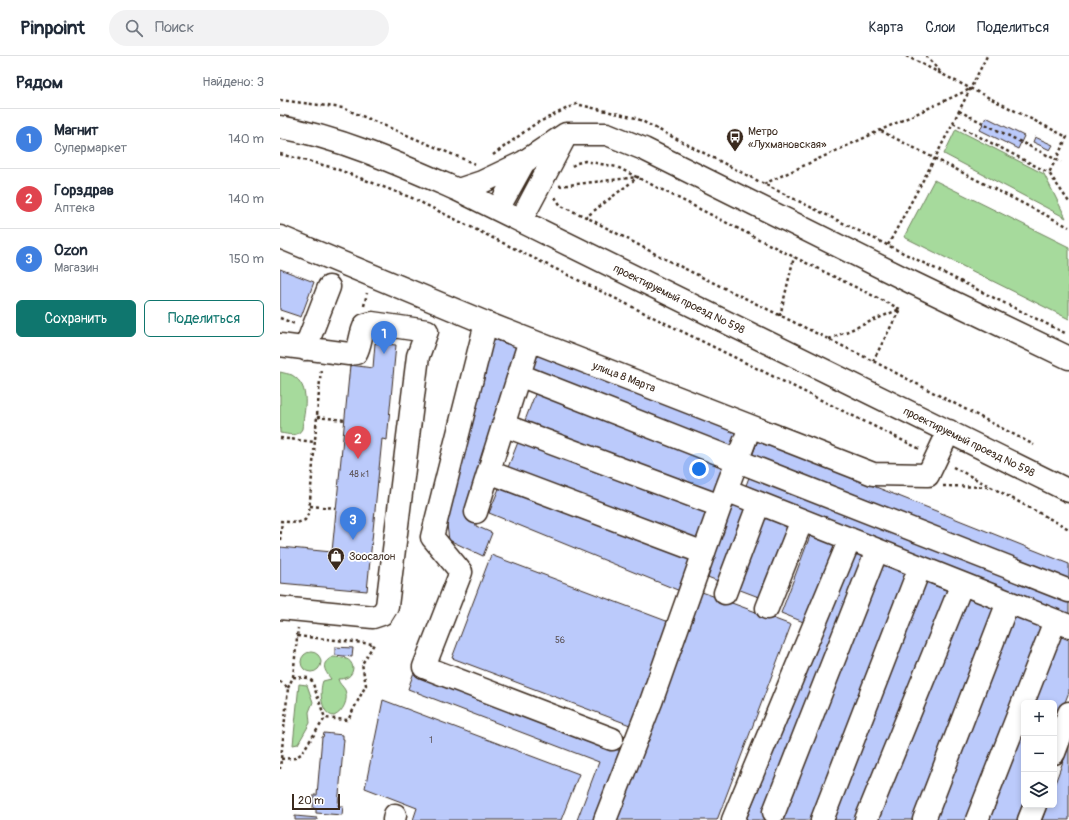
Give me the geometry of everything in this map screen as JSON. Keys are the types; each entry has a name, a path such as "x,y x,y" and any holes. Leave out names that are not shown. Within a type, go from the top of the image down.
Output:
{"street":[{"name":"проектируемый проезд № 598","path":"280,127 308,132 389,160 458,190 950,431 1069,491"},
{"path":"458,190 482,182 524,162 566,134 607,134 644,148 920,286 1069,358"},
{"path":"521,220 566,134"},
{"path":"498,209 524,162"},
{"name":"улица 8 Марта","path":"280,238 486,323 873,474 928,475 950,431"},
{"path":"314,350 329,287"},
{"path":"280,608 373,617 382,614 387,606 418,356 437,303"},
{"path":"280,345 349,354 356,353 359,348 362,331 365,325 372,322 427,331"},
{"path":"486,323 432,537 461,572 424,667 612,739"},
{"path":"476,512 530,340"},
{"path":"519,375 1069,591"},
{"path":"503,425 723,498 759,503 1062,623 977,820"},
{"path":"605,820 651,702 723,498 750,427"},
{"path":"489,472 704,553"},
{"path":"725,593 759,503"},
{"path":"767,608 802,520"},
{"path":"733,820 850,539"},
{"path":"774,812 877,550"},
{"path":"822,820 920,567"},
{"path":"866,820 962,584"},
{"path":"924,820 1008,602"},
{"path":"1057,745 1069,713"},
{"path":"1029,820 1033,808"}],"path":[{"path":"906,56 1067,138 1049,172"},
{"path":"926,56 944,76"},
{"path":"888,245 935,158 987,56"},
{"path":"970,89 764,184 1069,335"},
{"path":"280,100 343,108 478,165"},
{"path":"959,111 1061,162"},
{"path":"953,123 1049,172 1069,202"},
{"path":"880,131 1069,227"},
{"path":"280,154 334,168 412,198 937,458 991,487"},
{"path":"567,170 576,162 585,161 617,167 900,309"},
{"path":"552,187 638,177"},
{"path":"586,217 638,177"},
{"path":"554,193 555,198 561,206 586,217 665,259 873,361 1034,445"},
{"path":"780,316 794,257"},
{"path":"828,339 900,309"},
{"path":"873,361 900,309"},
{"path":"280,540 281,521 297,523 305,520 309,512 317,417 314,350"},
{"path":"317,417 345,420"},
{"path":"280,438 315,442"},
{"path":"310,506 336,508"},
{"path":"280,768 288,688 293,676 298,624"},
{"path":"297,636 374,644 362,664 366,685 348,720 325,718"},
{"path":"293,676 308,678 312,681 325,718"},
{"path":"280,681 288,688"},
{"path":"281,759 295,758 301,754 325,718"}],"green space":[{"path":"956,129 1044,174 1066,218 944,154"},
{"path":"934,180 1069,247 1069,319 904,237"},
{"path":"280,372 292,375 302,386 305,407 302,429 298,434 290,435 280,433"},
{"path":"311,652 318,655 321,662 318,669 311,672 304,669 301,662 304,655"},
{"path":"333,657 348,660 352,664 353,668 348,677 338,679 345,690 346,702 340,712 334,716 326,712 321,696 323,681 331,679 324,667 326,662"},
{"path":"299,684 307,685 313,702 309,712 310,723 298,744 293,745"}],"building":[{"path":"986,117 1024,136 1018,149 980,130"},
{"path":"1035,137 1053,145 1050,150 1033,142"},
{"path":"280,269 314,282 301,317 280,310"},
{"path":"491,338 521,348 476,519 476,526 492,533 483,556 449,540 446,518"},
{"path":"375,343 396,345 387,440 382,439 367,591 280,583 280,547 332,552 350,365 373,368"},
{"path":"538,353 741,432 734,451 530,371"},
{"path":"537,389 727,462 714,496 524,423"},
{"path":"520,437 709,511 696,544 507,470"},
{"path":"758,440 1069,564 1069,584 752,456"},
{"path":"751,472 1069,597 1069,616 745,488"},
{"path":"502,481 693,559 680,591 489,513"},
{"path":"734,502 752,509 723,583 705,576"},
{"path":"763,514 792,524 764,599 735,588"},
{"path":"813,528 844,540 811,625 781,613"},
{"path":"854,549 872,556 766,820 746,820"},
{"path":"491,555 669,622 630,725 452,658"},
{"path":"879,562 910,575 814,820 777,820"},
{"path":"924,581 951,592 858,820 827,820"},
{"path":"702,592 791,625 717,820 615,820"},
{"path":"966,595 999,608 913,820 875,820"},
{"path":"1012,615 1042,626 970,820 936,820"},
{"path":"1059,636 1069,640 1069,692 1057,722 1057,700 1034,700"},
{"path":"335,647 353,648 352,657 335,655"},
{"path":"414,672 626,753 601,820 577,820 599,762 408,689"},
{"path":"383,700 579,774 561,820 413,820 417,808 365,788"},
{"path":"1021,732 1021,808 1023,808 1018,820 986,820"},
{"path":"324,733 343,735 344,739 338,806 343,806 342,815 316,813 316,809 313,808 314,795 317,795 322,737"},
{"path":"1069,745 1069,820 1042,820 1046,808 1057,808 1057,778"},
{"path":"295,816 317,818 317,820 295,820"}],"place":[{"name":"Метро «Лухмановская»","path":"735,152"},
{"name":"Магнит","path":"384,354"},
{"name":"Горздрав","path":"358,459"},
{"name":"Ozon","path":"353,540"},
{"name":"Зоосалон","path":"336,571"}]}
